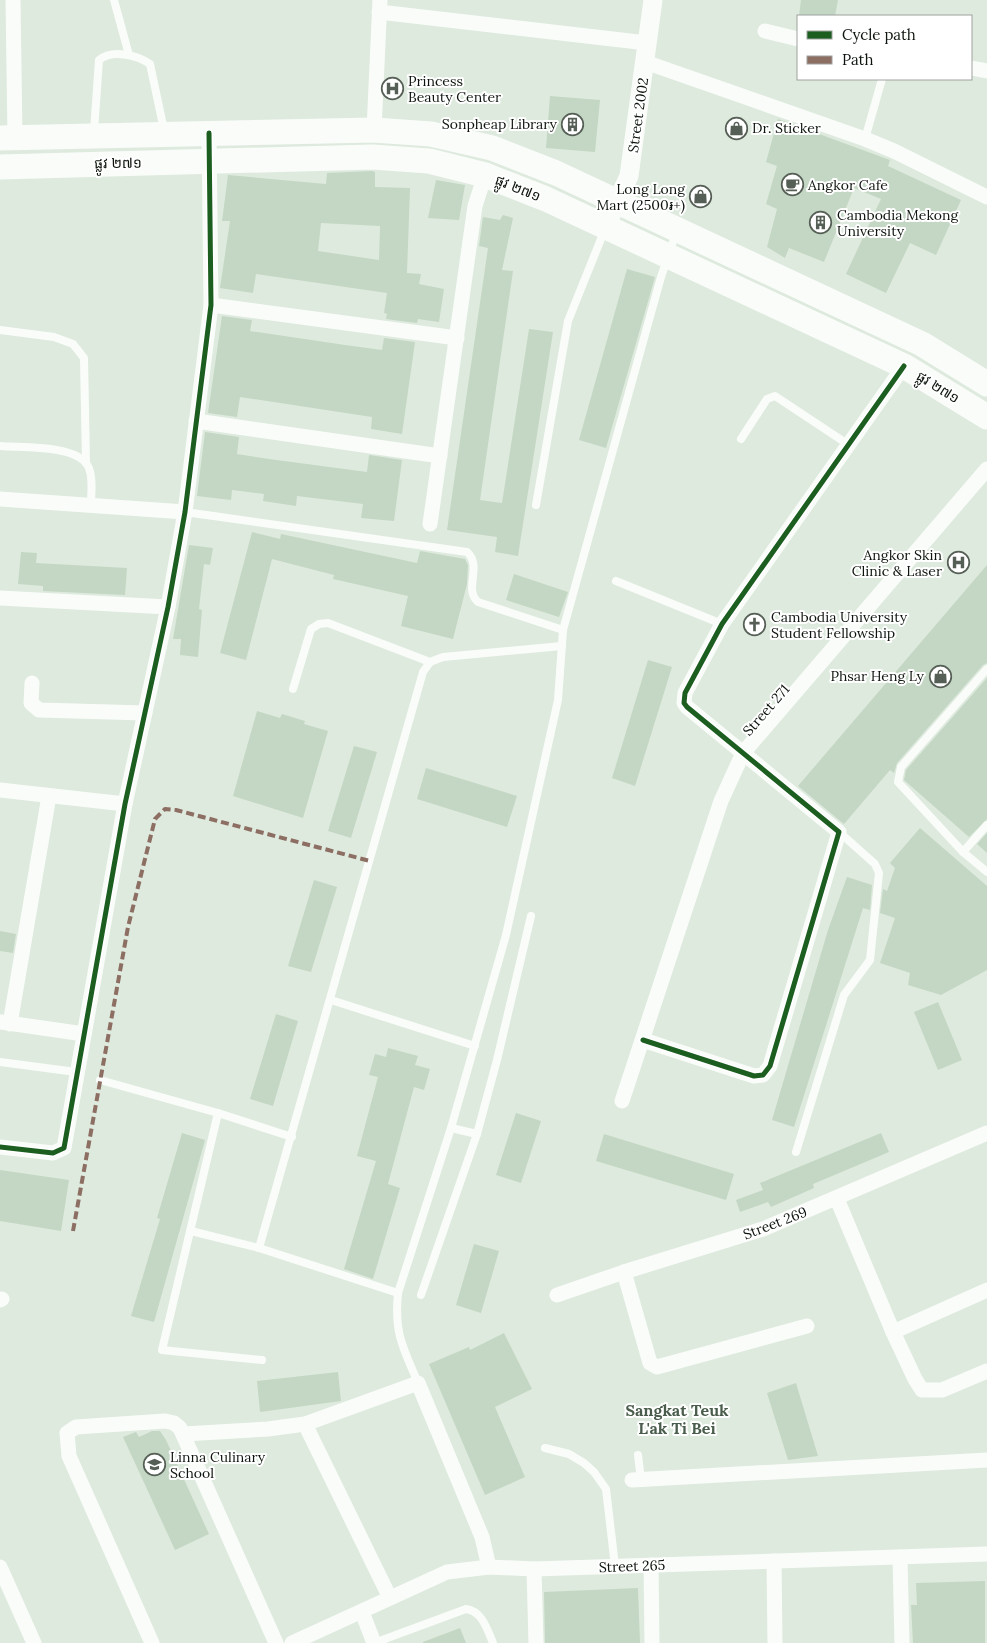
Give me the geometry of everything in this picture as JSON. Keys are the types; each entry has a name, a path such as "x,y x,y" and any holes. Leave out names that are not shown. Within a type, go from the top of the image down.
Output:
{"main road":[{"name":"ផ្លូវ ២៧១","path":"8,138 374,130 431,134 492,148 556,173 618,201 922,344 987,384"},
{"name":"ផ្លូវ ២៧១","path":"0,166 372,157 429,161 485,175 606,226 904,366 987,417"}],"street":[{"path":"8,138 13,0"},
{"name":"Street 2002","path":"606,226 629,176 654,0"},
{"path":"374,130 380,6 648,44"},
{"path":"765,31 797,38"},
{"path":"645,62 865,139 987,197"},
{"path":"972,68 987,71"},
{"path":"0,1147 53,1153 64,1148 125,804 168,607 185,512 211,305 209,133"},
{"path":"430,524 476,206 485,175"},
{"path":"211,305 457,338"},
{"path":"643,1040 754,1076 763,1075 770,1066 839,832 684,702 685,694 722,624 904,366"},
{"path":"196,422 440,456"},
{"name":"Street 271","path":"622,1101 721,801 744,753 987,470"},
{"path":"0,499 185,512"},
{"path":"0,598 168,607"},
{"path":"32,683 31,703 39,710 145,713"},
{"path":"0,790 125,804"},
{"path":"49,796 5,1023 84,1034"},
{"name":"Street 269","path":"557,1295 763,1229 987,1133"},
{"path":"837,1198 893,1332 914,1379 922,1390 942,1390 987,1372"},
{"path":"624,1272 650,1362 657,1367 806,1326"},
{"path":"893,1332 987,1290"},
{"path":"184,1434 268,1429 305,1424 418,1383 482,1537 489,1568"},
{"path":"152,1643 69,1456 67,1433 76,1427 165,1421 174,1423 184,1434 276,1643"},
{"path":"305,1424 390,1598"},
{"path":"636,1480 987,1460"},
{"name":"Street 265","path":"292,1643 447,1572 489,1568 534,1569 987,1554"},
{"path":"900,1557 902,1643"},
{"path":"774,1561 775,1643"},
{"path":"651,1565 652,1643"},
{"path":"0,1568 34,1643"},
{"path":"534,1569 536,1643"},
{"path":"362,1612 374,1643"}],"lane":[{"path":"114,0 129,55"},
{"path":"94,136 99,60 104,56 129,55 150,64 165,134"},
{"path":"865,139 882,80"},
{"path":"536,505 568,321 606,226"},
{"path":"418,1383 400,1339 396,1319 398,1293 475,1046 506,935 558,700 563,630 677,229"},
{"path":"0,330 54,337 73,344 84,358 86,464 91,478 91,505"},
{"path":"741,439 767,399 775,396 849,444"},
{"path":"0,446 68,451 86,464"},
{"path":"185,512 467,552 472,557 475,565 472,594 478,602 563,630"},
{"path":"616,581 722,624"},
{"path":"293,689 311,629 318,624 328,623 430,662"},
{"path":"259,1248 423,672 430,662 443,658 562,646"},
{"path":"987,669 901,767 898,774 898,782 964,852 987,872"},
{"path":"964,852 987,825"},
{"path":"796,1152 844,995 870,960 879,873 875,864 839,832"},
{"path":"421,1295 476,1134 497,1060 531,916"},
{"path":"331,1000 475,1046"},
{"path":"0,1062 76,1072"},
{"path":"100,1080 218,1113 292,1137"},
{"path":"218,1113 162,1350 262,1360"},
{"path":"450,1128 476,1134"},
{"path":"191,1231 259,1248 398,1293"},
{"path":"545,1448 570,1454 584,1463 594,1472 606,1490 615,1566"},
{"path":"636,1480 638,1455"},
{"path":"374,1643 466,1609 474,1610 483,1620 493,1643"}],"building":[{"path":"801,0 838,0 835,15 799,15"},
{"name":"Sonpheap Library","path":"550,96 600,100 595,152 546,148"},
{"path":"778,119 890,160 888,166 961,200 936,255 910,243 886,293 846,274 881,199 854,188 824,262 789,248 785,258 767,247 777,209 766,204 777,166 766,162"},
{"path":"372,171 375,172 375,187 410,188 407,273 421,274 419,284 444,289 439,322 418,319 417,323 386,319 387,314 384,313 387,293 256,274 253,293 220,288 230,221 222,221 228,175 326,184 327,173","holes":["321,223 380,226 379,260 318,251"]},
{"path":"436,180 465,185 459,220 428,218"},
{"path":"503,215 513,218 502,270 513,271 480,500 502,503 529,329 553,332 518,556 495,552 497,537 447,530 488,248 479,246 483,217 500,220"},
{"path":"627,269 655,277 606,448 579,440"},
{"path":"222,316 252,320 250,331 382,350 384,338 415,342 402,434 371,429 372,417 240,397 237,417 208,413"},
{"path":"205,432 239,437 237,454 269,459 367,472 369,455 402,460 394,521 361,518 363,504 297,496 296,506 263,501 264,494 232,490 231,500 197,496"},
{"path":"252,532 280,539 281,534 417,563 420,551 465,559 468,565 467,584 453,639 401,626 408,596 333,579 334,575 272,559 246,660 220,653"},
{"path":"189,545 213,548 210,565 204,564 199,609 202,610 198,657 180,655 181,639 173,639"},
{"path":"21,552 37,553 36,563 127,568 125,595 43,591 43,586 18,584"},
{"path":"987,565 987,663 983,665 897,763 894,773 890,770 844,824 798,786"},
{"path":"514,574 568,592 559,617 506,600"},
{"path":"648,660 672,667 635,786 612,778"},
{"path":"987,678 987,819 969,837 904,780 906,770"},
{"path":"257,711 280,718 282,714 305,721 304,724 328,731 303,818 233,796"},
{"path":"354,746 377,752 351,838 328,831"},
{"path":"426,768 517,796 507,827 417,799"},
{"path":"920,828 987,886 987,970 941,995 908,985 910,973 880,963 895,918 880,913 883,889 887,891 895,868 890,863"},
{"path":"987,833 987,853 977,844"},
{"path":"847,877 872,885 870,910 863,908 794,1127 772,1120 828,930"},
{"path":"314,880 337,887 311,972 288,966"},
{"path":"0,931 16,934 13,953 0,951"},
{"path":"938,1002 962,1060 938,1070 914,1012"},
{"path":"276,1014 298,1021 273,1106 250,1099"},
{"path":"388,1048 418,1056 415,1065 430,1069 424,1090 414,1087 388,1184 400,1188 373,1279 344,1269 376,1161 357,1156 378,1077 369,1075 375,1054 386,1057"},
{"path":"516,1113 541,1121 521,1183 496,1175"},
{"path":"182,1133 205,1140 154,1322 131,1316 160,1219 157,1218"},
{"path":"881,1133 889,1152 813,1184 814,1188 771,1207 768,1202 740,1212 736,1200 763,1190 760,1183"},
{"path":"604,1134 734,1174 726,1200 596,1161"},
{"path":"0,1170 69,1180 61,1231 0,1221"},
{"path":"474,1244 499,1251 481,1313 456,1305"},
{"path":"504,1333 532,1389 495,1407 525,1477 485,1495 429,1364 469,1347 470,1350"},
{"path":"338,1372 341,1401 260,1412 257,1381"},
{"path":"796,1383 818,1456 788,1460 767,1393"},
{"path":"152,1431 160,1431 166,1440 209,1534 175,1550 123,1437 136,1432 139,1437"},
{"path":"985,1581 985,1643 913,1643 911,1605 917,1605 916,1583"},
{"path":"638,1588 640,1643 545,1643 544,1592"},
{"path":"460,1628 466,1643 423,1643 423,1642"}],"marked path":[{"path":"73,1231 128,927 155,819 165,809 176,810 370,861"}],"cycle path":[{"path":"0,1147 53,1153 64,1148 125,804 168,607 185,512 211,305 209,133"},
{"path":"643,1040 754,1076 763,1075 770,1066 839,832 687,707 684,703 685,693 722,624 904,366"}],"place":[{"name":"Princess Beauty Center","path":"392,89"},
{"name":"Sonpheap Library","path":"573,124"},
{"name":"Dr. Sticker","path":"736,128"},
{"name":"Angkor Cafe","path":"792,185"},
{"name":"Long Long Mart (2500៛+)","path":"701,197"},
{"name":"Cambodia Mekong University","path":"821,223"},
{"name":"Angkor Skin Clinic & Laser","path":"958,563"},
{"name":"Cambodia University Student Fellowship","path":"755,625"},
{"name":"Phsar Heng Ly","path":"940,676"},
{"name":"Linna Culinary School","path":"154,1465"}],"district":[{"name":"Sangkat Teuk L'ak Ti Bei","path":"677,1419"}]}
